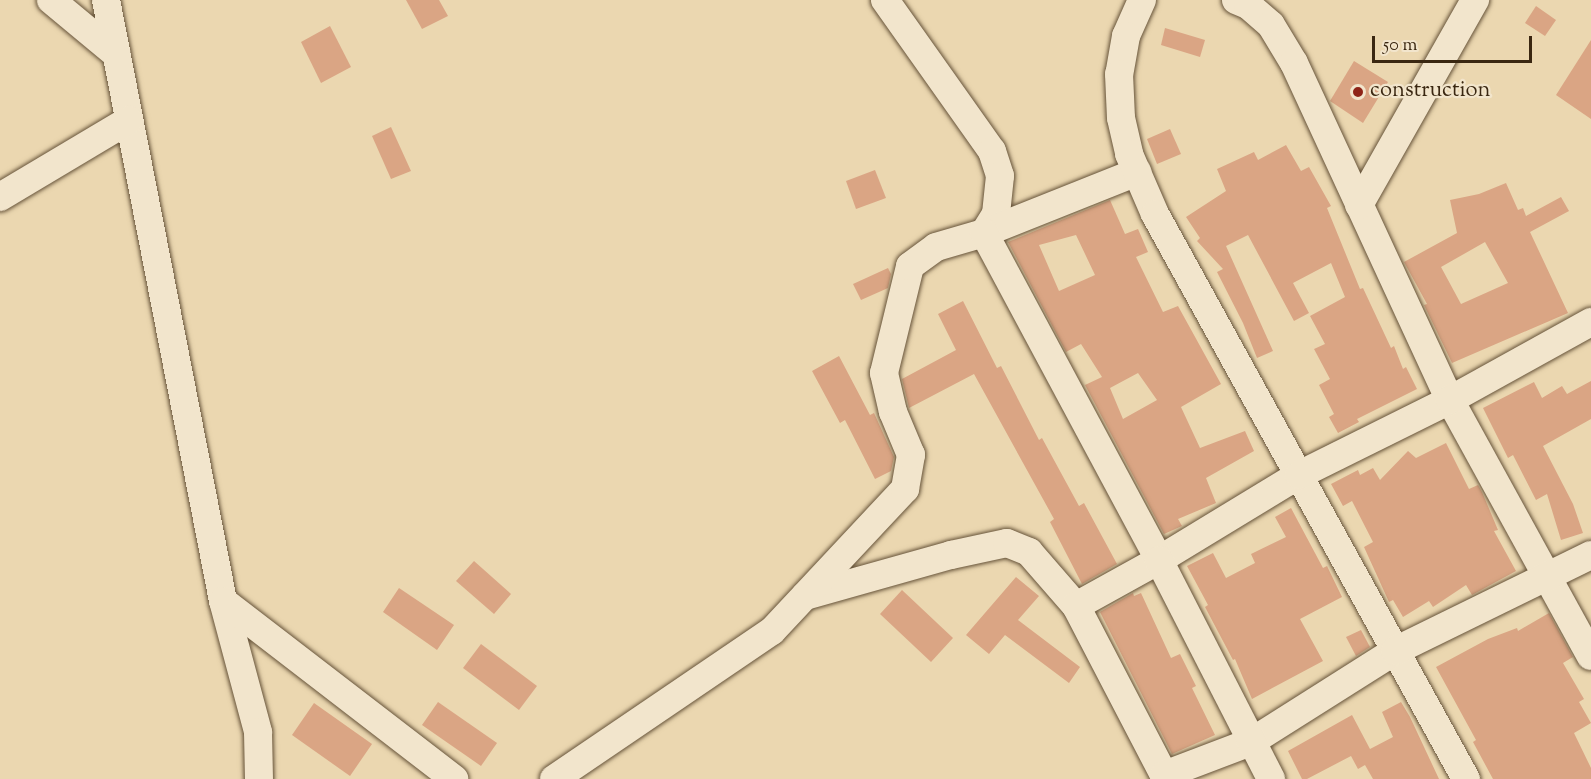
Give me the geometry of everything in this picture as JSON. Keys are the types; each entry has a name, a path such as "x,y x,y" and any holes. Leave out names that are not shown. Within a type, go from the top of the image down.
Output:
{"street":[{"path":"51,0 116,54"},
{"path":"106,0 223,601 258,732 259,779"},
{"path":"885,0 992,151 1000,176 996,214 984,233"},
{"path":"1142,0 1126,36 1119,74 1121,118 1129,154 1155,214 1466,779"},
{"path":"1236,0 1248,5 1271,25 1294,63 1450,400 1591,656"},
{"path":"1359,205 1475,0"},
{"path":"0,197 129,120"},
{"path":"554,779 772,631 905,489 911,455 893,412 884,373 910,266 936,246 984,233 1137,172"},
{"path":"984,233 1159,560 1271,779"},
{"path":"1076,606 1159,560 1299,475 1450,400 1591,322"},
{"path":"804,596 951,555 1006,543 1029,552 1076,606 1165,777 1251,742 1395,651 1591,555"},
{"path":"223,601 454,779"}],"building":[{"path":"406,0 439,0 448,16 422,29"},
{"path":"1536,6 1556,20 1545,36 1525,23"},
{"path":"330,26 351,67 321,83 301,42"},
{"path":"1165,28 1205,40 1200,57 1161,45"},
{"path":"1591,40 1591,119 1556,95"},
{"name":"construction","path":"1354,61 1388,82 1363,123 1330,101"},
{"path":"391,127 411,171 391,179 372,136"},
{"path":"1170,129 1181,154 1157,164 1147,139"},
{"path":"1286,145 1301,171 1309,167 1331,206 1327,208 1360,289 1363,288 1391,348 1394,346 1403,369 1406,367 1417,389 1357,419 1359,422 1338,433 1329,417 1334,414 1319,385 1330,379 1314,349 1325,344 1310,316 1345,297 1331,263 1293,283 1309,313 1294,321 1248,235 1226,246 1273,351 1257,358 1243,323 1217,272 1223,269 1197,241 1200,238 1186,217 1226,191 1217,169 1254,152 1258,160"},
{"path":"875,170 886,198 856,209 846,181"},
{"path":"1506,183 1518,210 1523,208 1526,216 1561,197 1569,211 1530,232 1568,313 1452,363 1424,305 1427,304 1404,262 1457,233 1450,200 1479,194","holes":["1485,242 1508,283 1461,304 1441,267"]},
{"path":"1110,200 1125,234 1138,229 1148,252 1136,257 1163,312 1178,306 1221,384 1181,407 1200,448 1245,431 1254,451 1206,478 1216,503 1178,519 1182,526 1164,534 1085,385 1102,377 1081,344 1066,352 1008,242","holes":["1076,235 1095,275 1059,291 1039,245","1138,373 1157,400 1123,419 1110,388"]},
{"path":"888,268 891,274 888,288 861,300 853,284"},
{"path":"963,301 997,368 1001,366 1039,440 1042,438 1079,506 1084,503 1117,564 1082,584 1050,522 1054,519 974,374 909,408 902,379 956,350 938,314"},
{"path":"839,356 870,415 874,413 894,457 891,471 875,479 845,420 840,423 812,371"},
{"path":"1591,381 1591,419 1543,446 1573,504 1583,533 1561,540 1547,494 1536,500 1513,455 1508,458 1483,408 1534,382 1542,398 1562,386 1567,394"},
{"path":"1446,443 1469,489 1478,485 1482,492 1498,530 1494,531 1516,571 1472,595 1466,585 1433,607 1429,601 1403,617 1393,600 1389,602 1364,547 1373,542 1352,501 1343,506 1331,484 1358,470 1360,475 1373,468 1380,480 1408,451 1416,458"},
{"path":"1291,508 1323,568 1327,566 1342,597 1300,619 1323,661 1252,699 1235,659 1233,660 1205,607 1208,605 1187,566 1213,553 1226,578 1255,563 1251,554 1286,537 1275,517"},
{"path":"474,561 511,594 494,614 456,581"},
{"path":"1016,577 1039,596 1018,620 1080,667 1069,683 1005,635 989,654 966,635"},
{"path":"399,588 454,625 437,650 383,612"},
{"path":"902,590 953,638 931,662 880,614"},
{"path":"1133,593 1134,596 1141,593 1171,658 1180,654 1196,686 1192,688 1215,735 1172,754 1100,612"},
{"path":"1549,613 1573,657 1563,663 1584,699 1579,702 1591,723 1574,733 1591,768 1591,779 1493,779 1473,742 1476,740 1436,667 1488,639 1517,628 1518,631"},
{"path":"1361,630 1370,647 1356,656 1346,637"},
{"path":"481,644 537,686 519,710 463,668"},
{"path":"438,702 497,743 481,766 422,725"},
{"path":"1401,702 1439,779 1373,779 1365,765 1358,769 1351,756 1307,779 1302,779 1288,751 1352,715 1370,749 1393,737 1382,712"},
{"path":"314,703 372,744 350,776 292,735"}],"place":[{"name":"construction","path":"1358,92"}]}
